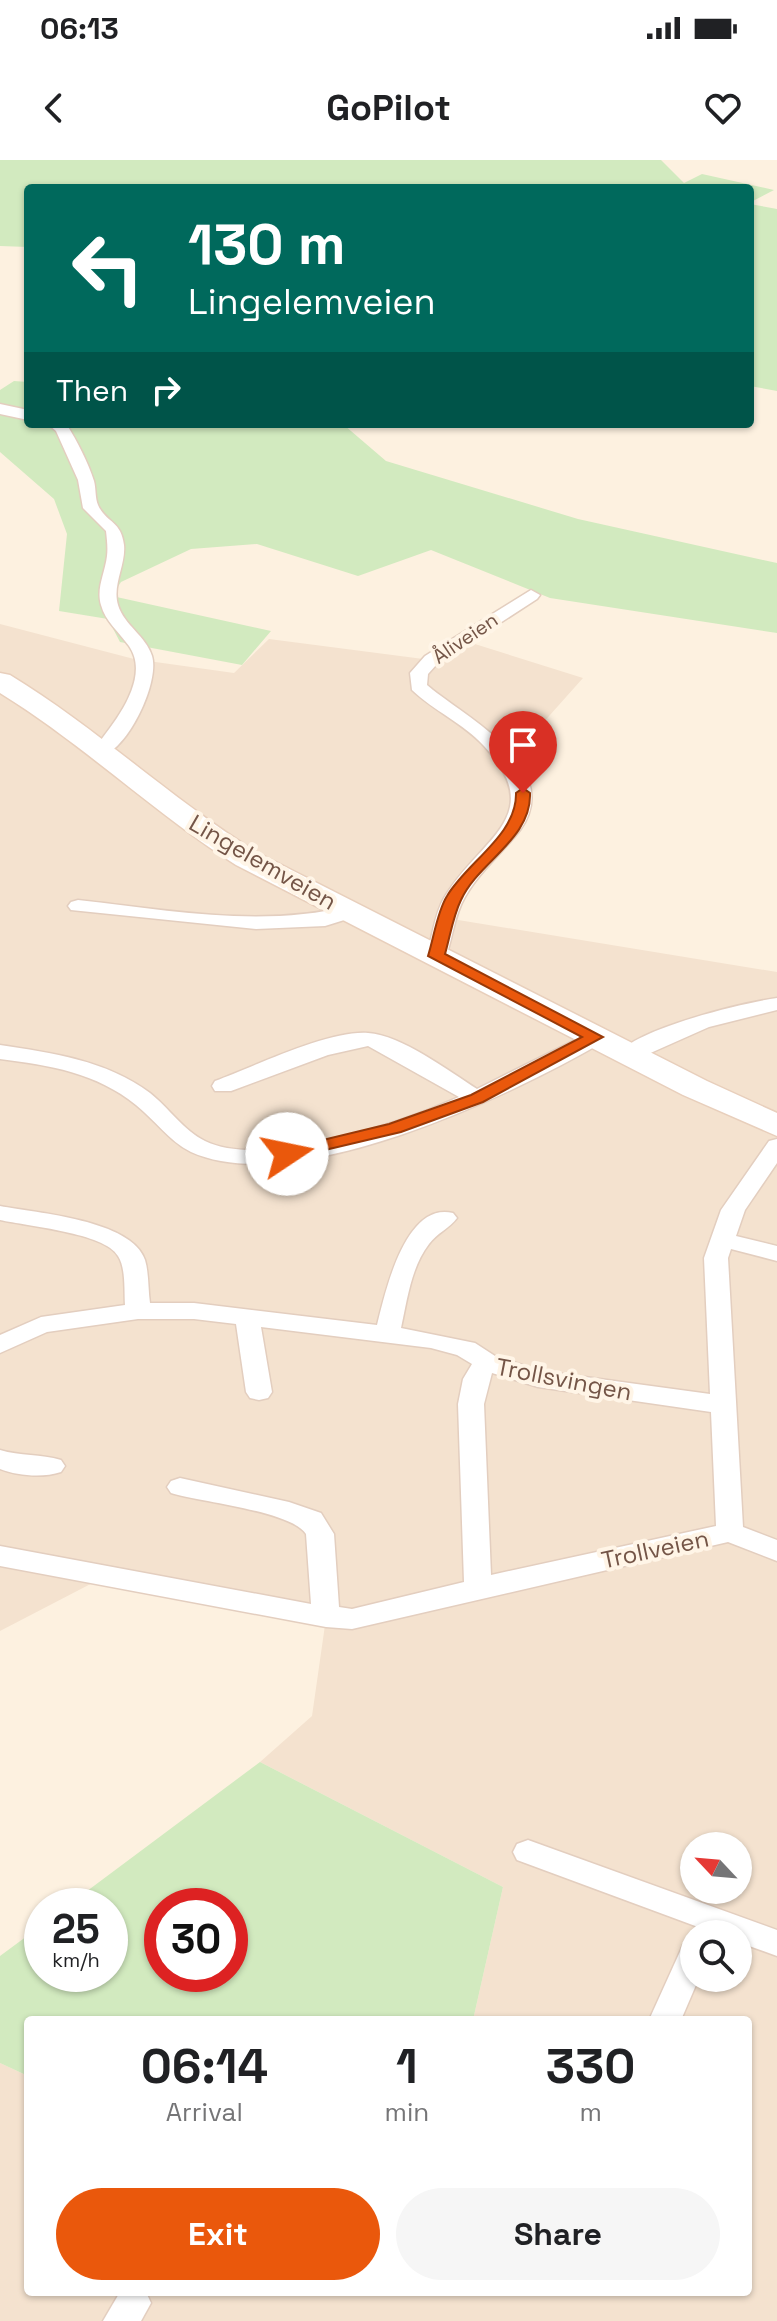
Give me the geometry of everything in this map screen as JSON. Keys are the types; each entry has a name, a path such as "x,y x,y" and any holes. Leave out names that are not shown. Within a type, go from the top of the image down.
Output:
{"main road":[{"name":"Lingelemveien","path":"0,681 41,705 223,845 595,1037 777,1126"}],"street":[{"path":"0,409 24,414"},
{"path":"62,428 86,480 91,508 114,530 116,554 108,580 111,609 145,660 143,674 120,735 102,750"},
{"name":"Åliveien","path":"436,956 454,897 515,825 523,804 523,793 519,779 491,742 468,721 418,686 419,673 431,660 531,595"},
{"name":"Lingelemveien","path":"78,906 257,922 334,918 350,912"},
{"path":"629,1054 710,1021 777,1004"},
{"path":"0,1052 69,1062 99,1072 145,1100 197,1147 235,1156 287,1154 322,1148 395,1128 477,1098 595,1037"},
{"path":"223,1086 343,1043 368,1039 387,1046 477,1098"},
{"name":"Trollveien","path":"0,1556 326,1617 352,1619 730,1532 716,1258 733,1210 777,1146"},
{"path":"0,1213 107,1235 124,1246 133,1259 138,1311"},
{"path":"387,1335 406,1262 416,1239 445,1218"},
{"path":"721,1239 777,1254"},
{"path":"0,1345 41,1325 138,1311 194,1311 387,1335 466,1349 486,1362"},
{"path":"247,1317 259,1392"},
{"name":"Trollsvingen","path":"478,1588 471,1404 476,1379 486,1362 538,1379 725,1405"},
{"path":"0,1459 15,1465 52,1466"},
{"path":"180,1487 289,1511 311,1520 320,1534 326,1617"},
{"path":"730,1532 777,1551"},
{"path":"528,1852 690,1920"},
{"path":"752,1937 777,1943"},
{"path":"667,2016 680,1986"}],"shaded area":[{"path":"0,624 134,659 234,673 269,639 431,660 462,640 583,678 508,762 523,804 446,918 777,972 777,2321 0,2321 0,2063 24,2074 24,2296 752,2296 752,2016 474,2016 503,1887 260,1762 312,1716 326,1618 104,1577 0,1631"}],"green space":[{"path":"0,160 661,160 684,183 702,174 747,184 24,184 24,247 0,246"},
{"path":"754,186 774,190 754,200"},
{"path":"754,205 777,209 777,391 754,387"},
{"path":"14,381 24,382 24,428 348,428 386,461 578,519 777,563 777,633 550,598 431,550 358,576 257,544 191,549 121,582 112,596 271,631 242,665 120,642 108,619 59,611 67,534 54,499 0,452 0,390"},
{"path":"260,1762 503,1887 474,2016 24,2016 24,2074 0,2063 0,1956 24,1938 24,1992 128,1992 128,1888 91,1888"}],"route":[{"path":"287,1154 395,1128 477,1098 595,1037 436,956 454,897 515,825 523,804 523,793"}]}
